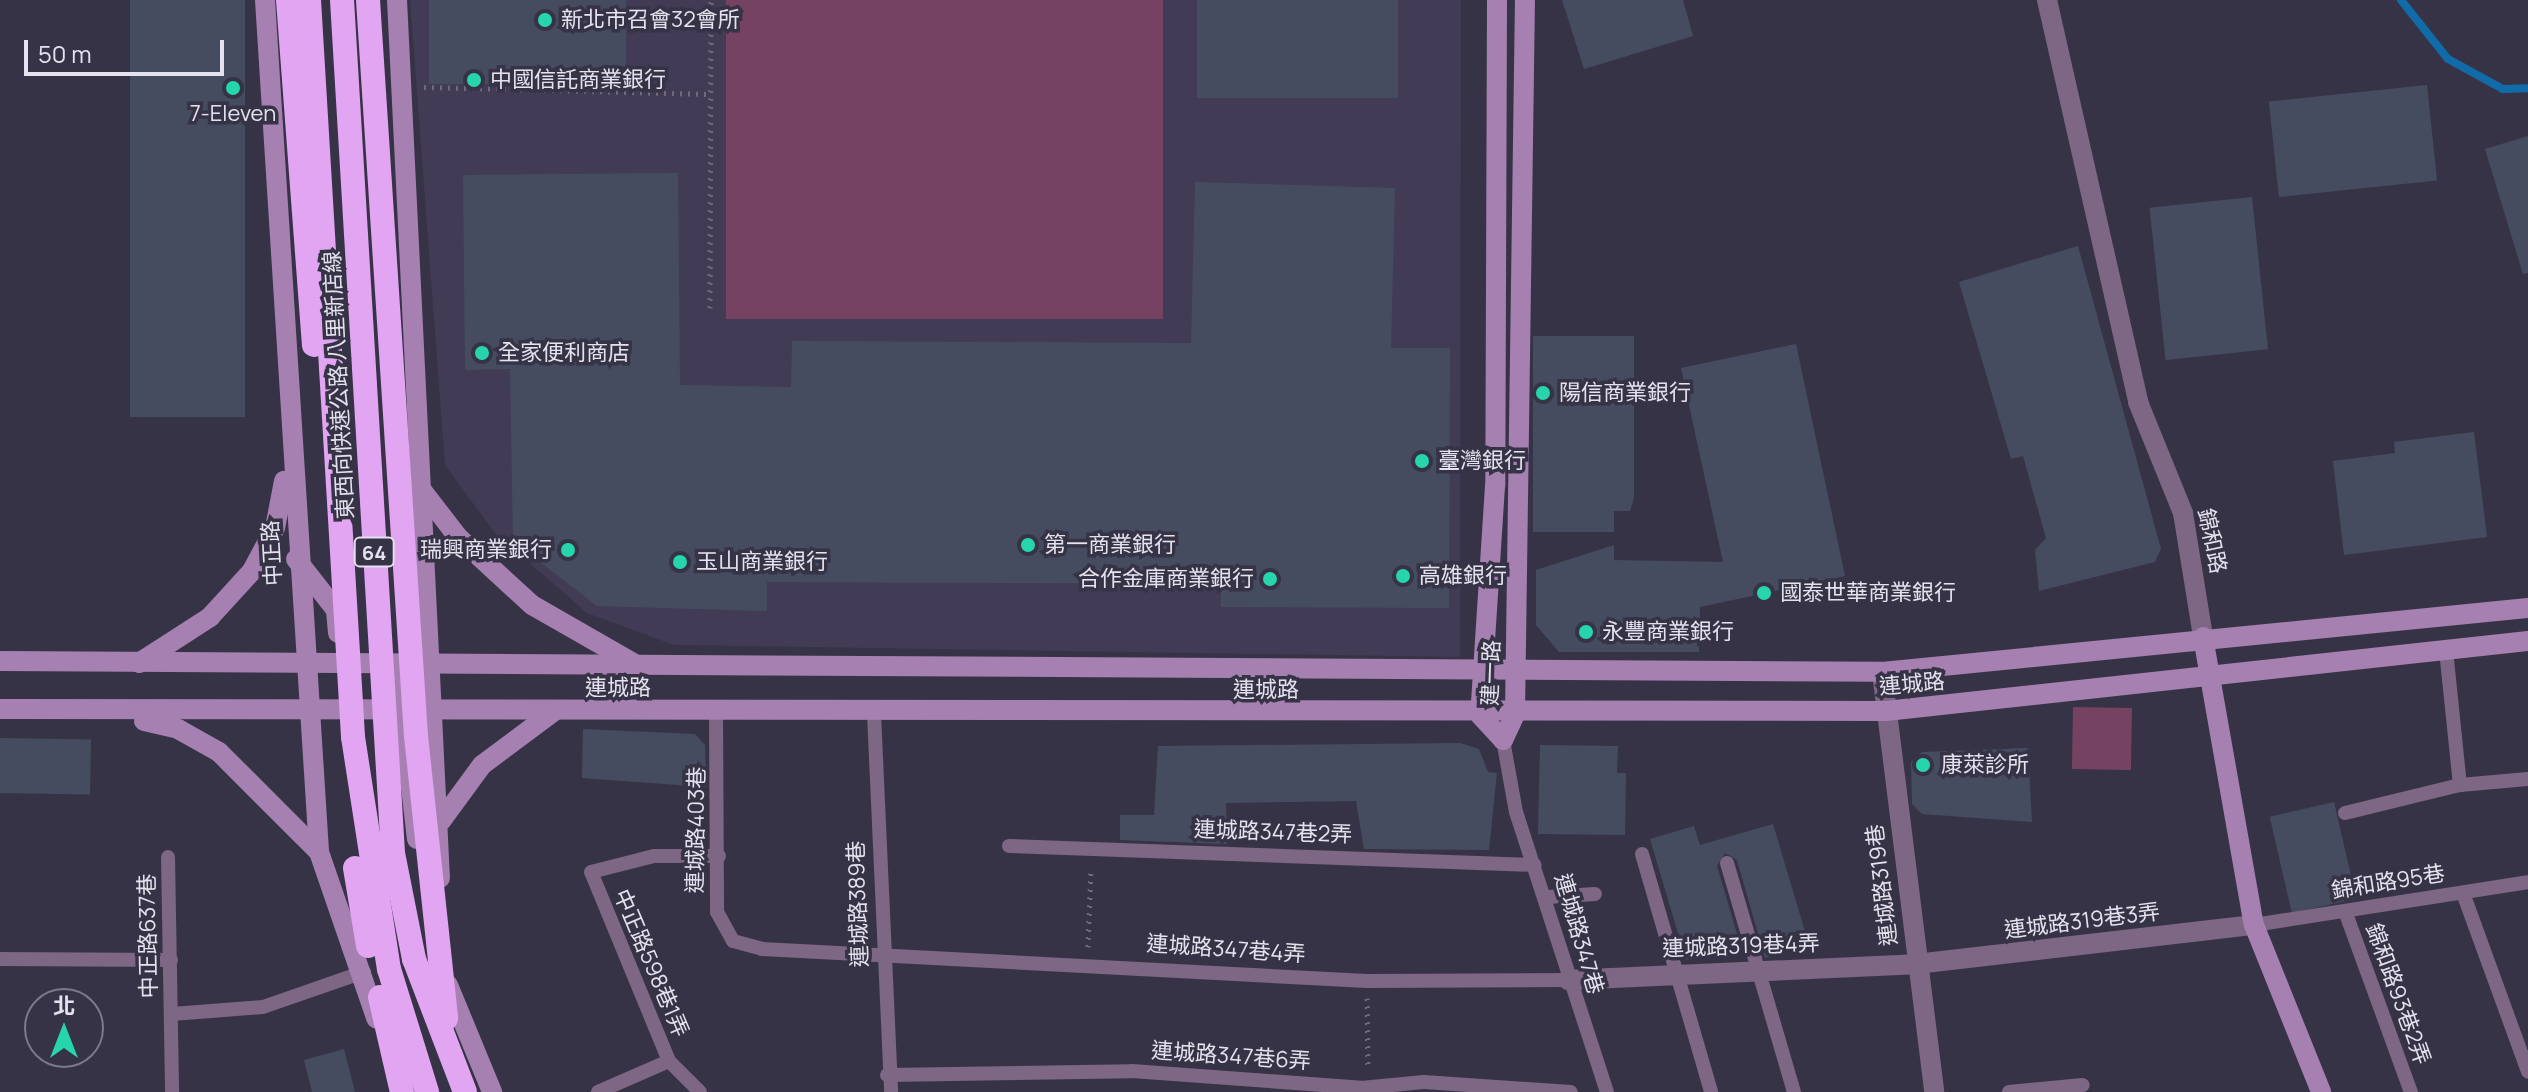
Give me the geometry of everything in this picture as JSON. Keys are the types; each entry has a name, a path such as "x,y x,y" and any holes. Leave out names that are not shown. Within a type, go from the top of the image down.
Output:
{"highway":[{"path":"288,0 358,902 403,1092"},
{"name":"東西向快速公路 八里新店線","path":"309,0 353,737 389,969 427,1092"},
{"path":"331,0 373,769 392,919 451,1092"},
{"name":"東西向快速公路 八里新店線","path":"342,0 393,853 414,959 465,1092"},
{"path":"368,0 416,736 451,1092"},
{"path":"373,769 370,805 397,981 403,1092"}],"main road":[{"name":"中正路","path":"265,0 302,664 319,852 364,972 394,1092"},
{"path":"397,0 428,665 441,821 440,936"},
{"name":"建一路","path":"1497,0 1495,486 1480,715 1503,740 1515,714 1525,0"},
{"path":"139,663 210,617 252,571 275,528 291,445"},
{"path":"421,489 458,537 532,605 639,666"},
{"path":"296,559 336,610 344,714"},
{"name":"連城路","path":"0,661 1481,674 1882,672 2203,637 2528,608"},
{"name":"錦和路","path":"2203,637 2208,680 2254,925 2321,1092"},
{"name":"連城路","path":"0,709 306,714 716,711 1480,715 1886,711 2208,680 2528,641"},
{"path":"397,664 409,795 440,936 446,978 492,1092"},
{"path":"105,712 178,729 219,752 319,852"},
{"path":"441,821 482,765 553,712"}],"street":[{"name":"錦和路","path":"2047,0 2138,402 2183,513 2203,637"},
{"name":"連城路319巷","path":"1882,672 1934,1092"},
{"name":"連城路319巷3弄","path":"1916,964 2254,925"},
{"name":"連城路319巷4弄","path":"1568,980 1677,971 1760,971 1916,964"}],"lane":[{"path":"2446,650 2460,785"},
{"name":"連城路403巷","path":"716,711 717,912 733,941 881,953"},
{"name":"連城路389巷","path":"874,714 881,953 887,1075 891,1092"},
{"name":"連城路347巷","path":"1503,740 1568,980 1607,1092"},
{"path":"2345,813 2460,785 2528,779"},
{"name":"連城路347巷2弄","path":"1009,846 1535,865"},
{"path":"1642,854 1711,1092"},
{"name":"中正路598巷1弄","path":"700,1092 669,1061 591,872 654,856 719,856"},
{"name":"中正路637巷","path":"168,857 172,1092"},
{"path":"1727,863 1794,1092"},
{"name":"錦和路95巷","path":"2254,925 2528,882"},
{"path":"2463,893 2528,1072"},
{"path":"1548,897 1595,894"},
{"name":"錦和路93巷2弄","path":"2345,911 2411,1092"},
{"name":"連城路347巷4弄","path":"881,953 1088,962 1367,981 1568,980"},
{"path":"0,959 171,960"},
{"name":"中正路637巷","path":"172,1014 263,1007 364,972"},
{"path":"598,1092 669,1061"},
{"name":"連城路347巷6弄","path":"887,1075 1132,1071 1361,1088 1424,1082 1571,1092"},
{"path":"2009,1092 2083,1085"}],"path":[{"path":"710,308 711,0"},
{"path":"403,87 708,94"},
{"path":"1088,962 1091,848"},
{"path":"1361,1088 1367,981"}],"shaded area":[{"path":"410,0 1461,0 1460,657 674,645 587,613 494,532 445,465"},
{"path":"726,0 1163,0 1163,319 726,319"},
{"path":"2073,707 2132,708 2131,770 2072,769"}],"building":[{"path":"130,0 245,0 245,417 130,417"},
{"path":"429,0 626,0 626,84 429,84"},
{"path":"1197,0 1398,0 1398,98 1197,98"},
{"path":"1562,0 1683,0 1693,36 1584,69"},
{"path":"2427,85 2437,180 2279,197 2269,102"},
{"path":"2528,136 2528,273 2523,274 2485,149"},
{"path":"678,173 680,385 791,387 792,341 1191,343 1195,182 1395,188 1391,348 1450,348 1449,608 1221,607 1221,584 767,582 767,611 597,606 513,541 510,369 465,370 463,175"},
{"path":"2252,197 2268,349 2166,360 2150,208"},
{"path":"2078,246 2161,549 2155,562 2039,591 2035,550 2046,538 2023,456 2011,459 1959,282"},
{"path":"1533,336 1634,336 1634,498 1630,511 1614,511 1614,532 1533,532"},
{"path":"1796,344 1845,576 1700,607 1699,652 1559,652 1536,625 1536,570 1614,545 1614,560 1723,562 1681,368"},
{"path":"2474,432 2487,537 2344,555 2333,461 2395,453 2394,442"},
{"path":"583,729 695,734 705,745 706,787 582,778"},
{"path":"0,738 91,740 90,795 0,793"},
{"path":"1460,743 1479,749 1488,772 1497,773 1489,850 1364,849 1356,801 1226,803 1227,844 1120,840 1120,815 1154,815 1158,746"},
{"path":"1540,745 1618,746 1617,773 1626,773 1625,835 1538,834"},
{"path":"2028,748 2032,822 1922,814 1912,804 1911,762 1922,752"},
{"path":"2334,802 2356,898 2292,913 2270,817"},
{"path":"1773,824 1809,945 1765,958 1737,860 1725,853 1717,866 1740,944 1686,960 1650,839 1694,826 1700,845"},
{"path":"344,1049 355,1092 312,1092 304,1060"}],"waterway":[{"path":"2401,0 2448,59 2503,89 2528,88"}],"place":[{"name":"新北市召會32會所","path":"545,20"},
{"name":"中國信託商業銀行","path":"474,80"},
{"name":"7-Eleven","path":"233,88"},
{"name":"全家便利商店","path":"482,353"},
{"name":"陽信商業銀行","path":"1543,393"},
{"name":"臺灣銀行","path":"1422,461"},
{"name":"第一商業銀行","path":"1028,545"},
{"name":"瑞興商業銀行","path":"568,550"},
{"name":"玉山商業銀行","path":"680,562"},
{"name":"高雄銀行","path":"1403,576"},
{"name":"合作金庫商業銀行","path":"1270,579"},
{"name":"國泰世華商業銀行","path":"1764,593"},
{"name":"永豐商業銀行","path":"1586,632"},
{"name":"康萊診所","path":"1923,765"}]}
